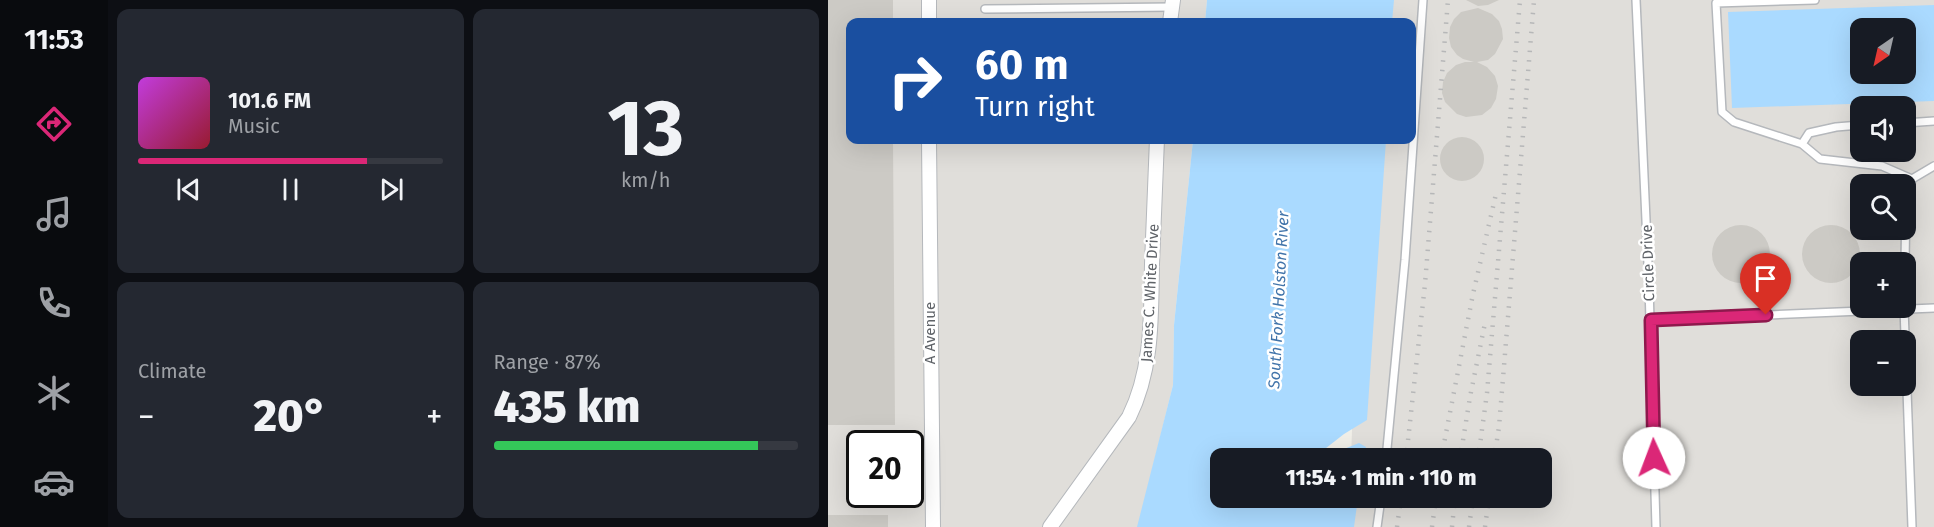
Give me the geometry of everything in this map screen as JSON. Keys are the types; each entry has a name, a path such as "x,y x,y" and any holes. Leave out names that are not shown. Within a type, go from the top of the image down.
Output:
{"street":[{"path":"929,0 929,18"},
{"name":"A Avenue","path":"929,144 933,527"},
{"name":"James C. White Drive","path":"1050,527 1129,417 1143,383 1150,341 1157,144"}],"lane":[{"path":"1416,101 1423,0"},
{"name":"Circle Drive","path":"1636,0 1651,320 1656,527"},
{"path":"1815,0 1716,2 1722,112 1734,122 1802,144 1820,159 1882,166 1900,174"},
{"path":"985,9 1172,4"},
{"path":"1916,122 1934,121"},
{"path":"1802,144 1809,134 1836,127 1850,126"},
{"path":"1387,448 1405,260 1413,144"},
{"path":"1916,177 1934,166"},
{"path":"1916,309 1934,308"},
{"path":"1651,320 1850,311"},
{"path":"1904,318 1912,527"},
{"path":"1377,527 1380,508"}],"shaded area":[{"path":"828,0 1207,0 1205,18 846,18 846,144 1193,144 1174,325 1173,385 1138,527 828,527"},
{"path":"1383,0 1934,0 1934,527 1348,527 1349,508 1552,508 1552,448 1351,448 1361,175 1365,144 1416,144 1416,18 1381,18"}],"water":[{"path":"1207,0 1394,0 1392,18 1205,18"},
{"path":"1934,5 1934,101 1916,102 1916,96 1850,96 1850,104 1732,108 1728,12"},
{"name":"South Fork Holston River","path":"1193,144 1386,144 1367,420 1326,448 1210,448 1210,508 1357,508 1354,527 1137,527 1173,385 1174,325"},
{"path":"1359,443 1366,447 1366,448 1346,448"}],"building":[{"path":"828,0 893,0 893,18 846,18 846,144 893,144 895,425 828,425"},
{"path":"1466,0 1499,0 1478,6"},
{"path":"1478,8 1492,14 1499,21 1502,29 1503,39 1495,54 1488,60 1477,62 1487,67 1495,76 1498,86 1496,99 1491,108 1482,115 1466,117 1457,114 1445,102 1442,93 1443,82 1447,73 1456,65 1474,62 1457,55 1451,47 1449,38 1450,27 1454,19 1461,12"},
{"path":"1462,137 1478,143 1484,159 1478,175 1462,181 1446,175 1440,159 1446,143"},
{"path":"1735,225 1747,225 1762,233 1770,248 1770,260 1762,275 1747,283 1735,283 1720,275 1712,260 1712,248 1720,233"},
{"path":"1825,225 1837,225 1847,229 1850,231 1850,240 1857,240 1860,252 1850,252 1850,277 1837,283 1825,283 1815,279 1806,270 1802,260 1802,248 1806,238 1815,229"},
{"path":"828,515 888,515 888,527 828,527"}],"railway":[{"path":"1407,448 1425,284 1448,0"},
{"path":"1480,448 1487,393 1520,0"},
{"path":"1496,448 1534,0"},
{"path":"1443,448 1473,294 1496,194"},
{"path":"1462,448 1485,323"},
{"path":"1397,527 1400,508"},
{"path":"1432,527 1435,508"},
{"path":"1452,527 1454,508"},
{"path":"1469,527 1472,508"},
{"path":"1485,527 1488,508"}],"route":[{"path":"1654,458 1651,320 1766,315"}]}
